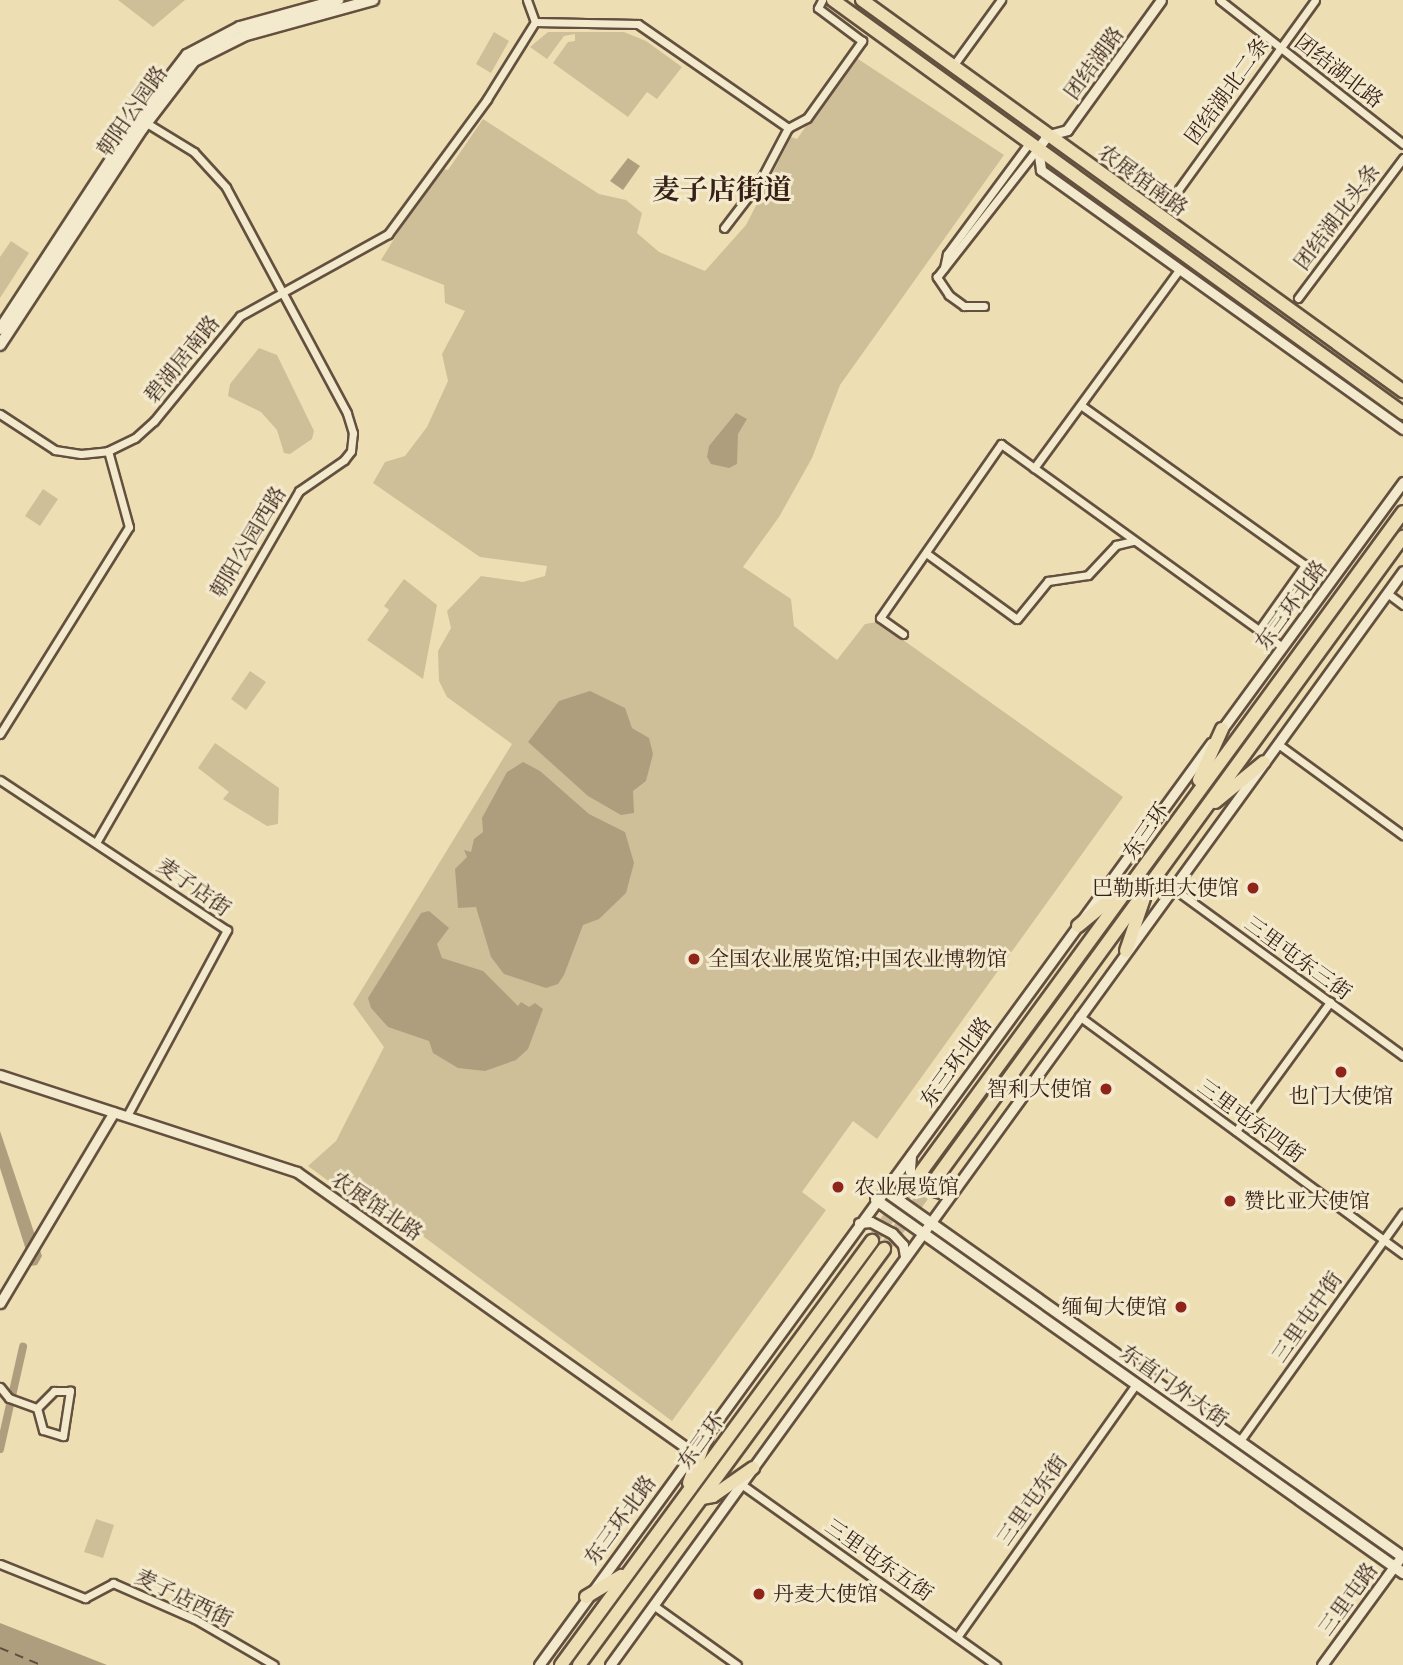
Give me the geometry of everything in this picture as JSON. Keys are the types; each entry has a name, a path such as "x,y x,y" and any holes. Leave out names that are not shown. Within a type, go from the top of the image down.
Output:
{"main road":[{"name":"朝阳公园路","path":"0,345 172,71 208,41 240,27 338,0"},
{"name":"朝阳公园路","path":"0,329 142,120 178,76 214,48 373,0"},
{"name":"农展馆南路","path":"833,0 1403,412"},
{"name":"农展馆南路","path":"862,0 1403,391"},
{"name":"东三环","path":"934,1181 1143,881 1188,804 1403,509"},
{"name":"东三环","path":"921,1172 1143,881 1201,813 1403,537"},
{"path":"1188,804 1222,729"},
{"path":"1201,813 1264,762"},
{"path":"1078,926 1143,881"},
{"path":"1126,950 1143,881"},
{"name":"东直门外大街","path":"884,1190 1402,1556"},
{"name":"东直门外大街","path":"876,1200 1398,1570"},
{"name":"东三环","path":"561,1665 872,1241"},
{"name":"东三环","path":"579,1665 884,1249"},
{"path":"682,1500 711,1424"},
{"path":"702,1498 713,1496 752,1468"},
{"path":"586,1597 627,1572"}],"street":[{"path":"527,0 535,22 638,24 788,128"},
{"path":"724,228 760,181 788,128 807,118 862,41 818,8 822,0"},
{"path":"953,66 1001,0"},
{"name":"团结湖路","path":"1034,145 1048,135 1067,131 1161,0"},
{"name":"团结湖北路","path":"1220,0 1403,144"},
{"name":"团结湖北二条","path":"1168,204 1315,0"},
{"name":"碧湖居南路","path":"0,414 55,450 81,454 108,451 135,438 153,421 240,316 388,234 487,99 535,22"},
{"name":"朝阳公园西路","path":"97,841 299,491 351,451 353,433 347,413 219,177 194,152 142,120"},
{"path":"984,306 964,306 949,295 937,277 944,268 947,254 1034,145"},
{"name":"农展馆南路","path":"1034,145 1041,170 1403,429"},
{"name":"团结湖北头条","path":"1298,298 1403,158"},
{"path":"1034,468 1179,270"},
{"path":"1081,405 1305,565 1259,630"},
{"path":"903,634 880,618 1001,444 1282,647"},
{"path":"0,734 129,527 108,451"},
{"name":"东三环北路","path":"539,1665 691,1451 1403,482"},
{"path":"1391,499 1403,509"},
{"path":"926,553 1017,619 1048,581 1088,575 1116,545 1134,541"},
{"path":"610,1665 1403,571"},
{"path":"1387,593 1403,605"},
{"path":"1278,744 1403,835"},
{"name":"麦子店街","path":"0,780 97,841 227,930 127,1116"},
{"name":"三里屯东三街","path":"1173,888 1403,1056"},
{"path":"1236,1131 1330,1002"},
{"name":"三里屯东四街","path":"1079,1016 1403,1254"},
{"name":"农展馆北路","path":"0,1075 297,1172 691,1451"},
{"path":"0,1303 42,1237 114,1112"},
{"path":"913,1150 910,1171 924,1188 944,1194 957,1185"},
{"name":"三里屯中街","path":"1239,1442 1403,1213"},
{"path":"859,1223 871,1222 892,1233 903,1245 905,1256"},
{"name":"三里屯东街","path":"957,1637 1137,1383"},
{"path":"0,1387 9,1398 37,1408"},
{"path":"54,1391 70,1391 63,1436 43,1430 37,1408 54,1391"},
{"name":"三里屯东五街","path":"741,1484 996,1665"},
{"name":"三里屯路","path":"1322,1665 1398,1570 1402,1556"},
{"name":"麦子店西街","path":"0,1564 85,1598 113,1583 195,1619 274,1665"},
{"path":"653,1605 737,1665"}],"shaded area":[{"path":"118,0 185,0 153,27"},
{"path":"494,32 509,41 491,73 476,64"},
{"path":"548,32 624,32 646,41 682,67 657,99 647,92 628,117 553,63 568,42 575,41 575,34 564,36 547,59 530,47"},
{"name":"全国农业展览馆;中国农业博物馆","path":"855,57 1004,155 840,385 812,458 779,517 743,567 791,599 794,626 837,660 865,624 878,622 1123,797 877,1139 853,1121 802,1192 826,1210 672,1421 412,1228 358,1192 353,1199 308,1166 336,1141 384,1047 353,1004 512,744 447,697 439,681 438,651 451,628 447,611 481,576 523,582 545,576 547,566 480,557 373,483 385,462 405,456 427,427 448,381 442,354 465,311 445,303 444,285 381,260 438,168 448,170 483,119 599,194 626,200 642,213 637,233 659,252 705,271 746,225 791,137 797,139"},
{"path":"628,158 640,166 623,190 610,181"},
{"path":"11,241 29,253 0,298 0,257"},
{"path":"259,348 277,355 314,431 312,439 290,454 284,453 277,430 261,412 228,396 230,384"},
{"path":"736,413 747,419 738,434 737,464 729,468 711,464 707,457 709,446"},
{"path":"43,489 58,499 40,526 25,516"},
{"path":"404,579 437,605 423,679 367,640 389,610 384,606"},
{"path":"250,671 266,682 246,710 231,699"},
{"path":"590,691 625,708 632,728 649,738 653,754 646,781 633,791 634,813 621,815 588,796 528,742 559,701"},
{"path":"215,743 279,788 278,824 267,826 223,799 229,792 198,768"},
{"path":"523,762 540,771 589,814 625,832 634,863 626,893 599,919 583,925 564,975 558,984 546,988 504,974 491,957 476,907 458,908 455,869 467,857 464,850 471,852 474,839 483,832 482,818 507,772"},
{"path":"429,911 449,928 437,944 442,958 483,971 518,1006 521,1002 529,1007 535,1003 543,1009 528,1049 516,1060 485,1071 458,1068 433,1053 429,1041 388,1027 371,1008 368,998 421,913"},
{"path":"0,1131 42,1256 37,1265 31,1266 0,1168"},
{"path":"96,1519 114,1525 103,1558 84,1552"},
{"path":"0,1623 107,1665 0,1665"}],"waterway":[{"path":"0,1449 23,1347"}],"ferry route":[{"path":"0,1648 41,1665"}],"tunnel":[{"path":"872,1241 921,1172"},
{"path":"884,1249 933,1182"}],"place":[{"name":"巴勒斯坦大使馆","path":"1253,888"},
{"name":"全国农业展览馆;中国农业博物馆","path":"694,959"},
{"name":"也门大使馆","path":"1341,1072"},
{"name":"智利大使馆","path":"1106,1089"},
{"name":"农业展览馆","path":"838,1187"},
{"name":"赞比亚大使馆","path":"1230,1201"},
{"name":"缅甸大使馆","path":"1181,1307"},
{"name":"丹麦大使馆","path":"759,1594"}],"district":[{"name":"麦子店街道","path":"722,190"}]}
